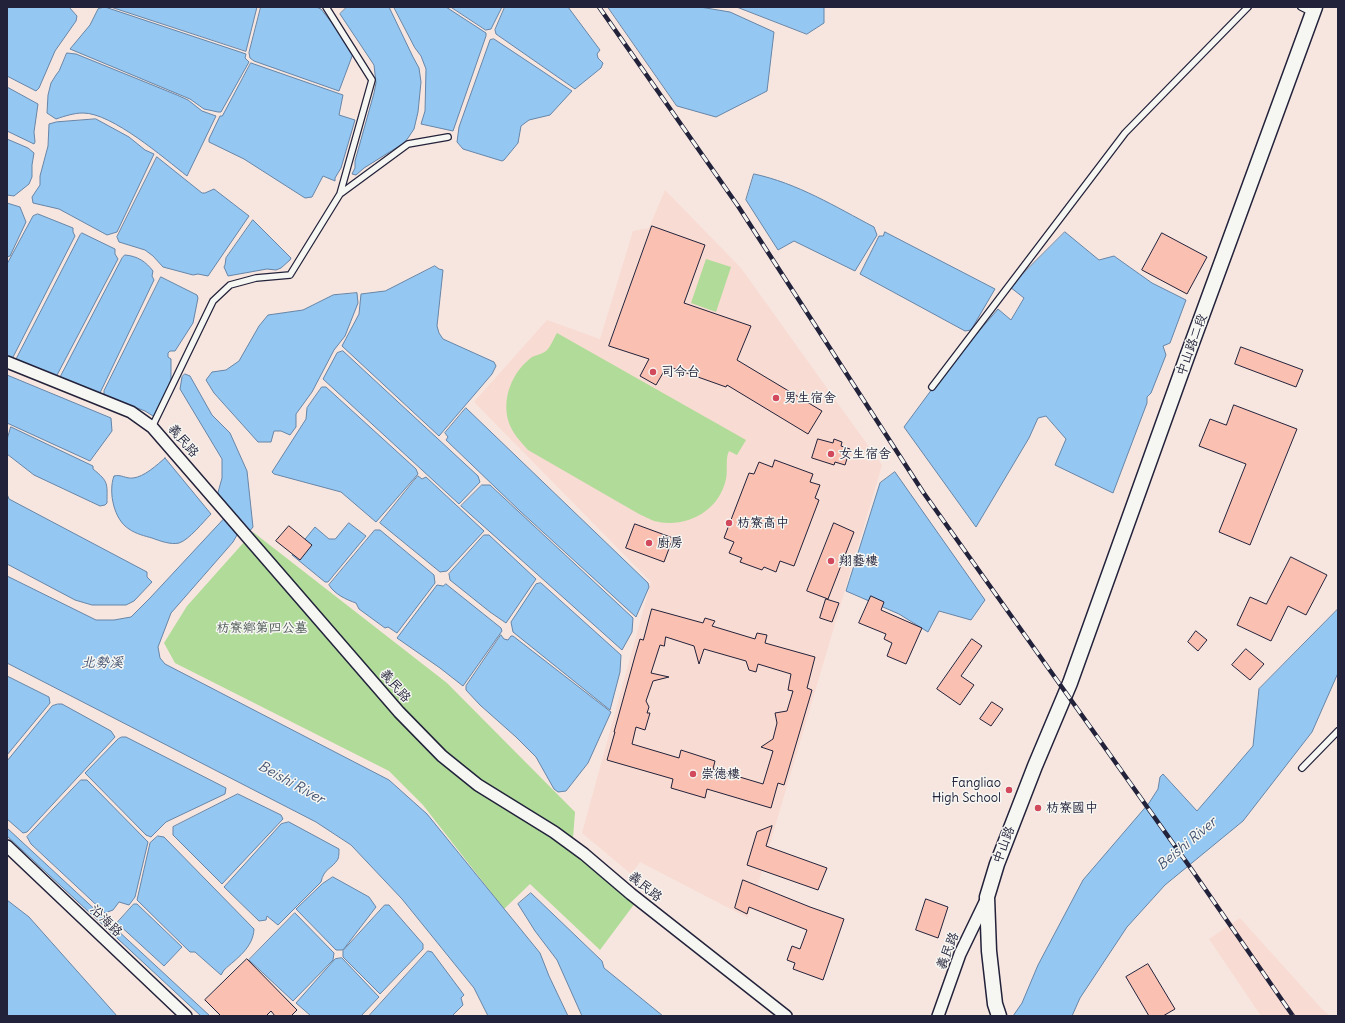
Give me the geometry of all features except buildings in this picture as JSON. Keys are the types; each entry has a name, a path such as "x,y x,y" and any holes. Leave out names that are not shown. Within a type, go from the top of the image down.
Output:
{"street":[{"name":"中山路二段","path":"1070,683 1310,9"},
{"name":"義民路","path":"7,362 131,412 152,427 399,712 442,756 478,785 554,832 584,854 631,894 786,1016"},
{"name":"中山路","path":"998,1016 988,951 987,897 997,864 1029,780 1070,683"},
{"name":"沿海路","path":"7,846 186,1016"},
{"name":"義民路","path":"938,1016 960,954 987,897"}],"lane":[{"path":"152,427 213,301 230,285 256,278 290,275 340,194 372,80 326,7"},
{"path":"932,387 1125,133 1248,7"},
{"path":"340,194 408,144 448,138"},
{"path":"1302,768 1338,731"}],"shaded area":[{"name":"枋寮高中","path":"665,190 741,268 882,465 748,918 640,862 631,874 582,833 651,582 474,402 547,320 600,339 633,231 649,228"},
{"path":"1240,918 1330,1016 1261,1016 1209,939"}],"green space":[{"path":"706,259 731,267 716,312 691,303"},
{"path":"557,333 746,440 737,455 729,451 727,457 726,479 722,491 716,501 708,509 689,520 666,523 654,521 639,514 528,450 515,434 509,423 506,405 507,396 519,370 532,357 546,351"},
{"name":"枋寮鄉第四公墓","path":"253,532 447,683 575,812 573,838 641,895 600,950 530,884 504,909 423,805 389,771 175,663 164,643 187,606"}],"water":[{"path":"7,7 69,7 77,16 76,21 55,51 39,88 36,91 7,76"},
{"path":"105,7 246,54 245,58 249,62 221,112 204,109 190,99 70,49 90,25 98,9"},
{"path":"111,7 257,7 246,51"},
{"path":"261,7 316,7 321,9 354,51 339,91 254,61 250,58 249,53"},
{"path":"347,7 389,7 419,68 421,82 418,112 414,129 408,138 404,143 364,168 356,175 352,174 355,168 355,161 376,83 374,65 340,14"},
{"path":"394,7 446,7 486,33 453,131 421,124 425,111 426,69 421,56 415,48"},
{"path":"451,7 502,7 491,29 486,30"},
{"path":"505,7 568,7 600,50 597,54 598,58 603,63 601,68 575,89 496,34 495,30"},
{"path":"608,7 700,7 730,12 774,32 767,91 716,117 677,106"},
{"path":"737,7 824,7 824,23 807,34"},
{"path":"494,39 572,91 550,115 529,120 521,126 518,143 502,161 463,149 457,142 459,127 490,40"},
{"path":"67,53 76,54 177,95 188,100 202,111 216,116 187,176 152,148 123,128 108,120 95,115 83,113 56,119 47,113 48,95 51,83 59,71"},
{"path":"251,63 343,95 339,115 355,120 341,168 335,178 335,181 323,176 312,197 305,198 244,159 209,142 220,116 222,116"},
{"path":"7,87 38,104 34,144 7,131"},
{"path":"96,119 129,137 145,150 154,154 117,232 107,235 59,209 33,203 32,197 40,185 40,176 48,146 49,124 56,122"},
{"path":"7,139 28,148 34,153 32,177 29,184 14,196 7,195"},
{"path":"157,157 202,193 214,189 249,216 208,276 198,274 193,275 163,267 145,250 119,242 117,237"},
{"path":"754,174 801,189 874,227 877,235 855,271 794,241 778,250 746,200"},
{"path":"7,203 20,207 26,222 10,256 7,257"},
{"path":"38,214 73,228 75,236 12,359 7,357 7,264 33,216"},
{"path":"253,220 291,258 281,268 276,270 267,269 228,276 224,267 226,258"},
{"path":"885,232 995,289 971,330 965,331 860,274 879,236 883,236"},
{"path":"1065,232 1099,260 1114,256 1152,283 1186,300 1170,343 1163,346 1166,355 1151,393 1147,397 1147,403 1113,493 1055,465 1066,439 1046,416 1038,418 1029,438 976,527 904,427 949,366 998,309 1011,320 1024,298 1010,287"},
{"path":"82,233 115,249 115,254 118,259 56,377 15,361"},
{"path":"125,255 138,258 148,265 153,271 152,276 154,280 100,393 59,379 122,258"},
{"path":"435,266 443,270 437,326 439,333 443,339 494,362 496,366 492,374 439,436 342,346 359,314 361,294 385,291"},
{"path":"161,277 197,295 198,298 193,323 175,351 170,351 168,353 168,357 171,359 171,381 156,415 153,416 145,411 104,395 104,391"},
{"path":"357,293 358,303 345,336 334,350 312,392 296,414 296,427 290,435 281,431 274,431 271,442 258,442 214,393 206,380 212,372 226,370 239,361 259,326 268,315 303,310 333,295"},
{"path":"343,351 478,476 480,482 459,504 323,379 337,353"},
{"name":"北勢溪","path":"185,374 190,376 212,415 230,433 247,471 253,527 248,533 242,526 233,542 171,613 158,647 160,658 165,664 389,780 427,814 540,953 568,1016 488,1016 474,988 402,899 351,845 316,822 7,663 7,576 96,620 114,620 131,617 230,512 217,496 222,478 222,459 180,389 182,377"},
{"path":"7,375 111,418 112,431 90,461 7,423"},
{"path":"322,387 326,387 416,469 418,474 376,522 341,492 274,474 272,472 306,419 307,408"},
{"path":"466,408 648,583 649,587 636,617 520,511 446,440 448,437 445,433"},
{"path":"11,427 93,466 93,469 106,483 107,503 100,506 34,475 7,454 7,440"},
{"path":"165,458 211,514 196,530 179,543 169,543 138,534 129,529 119,519 112,497 112,483 114,476 130,478 137,477 150,470"},
{"path":"895,472 985,600 971,620 939,611 928,632 899,614 846,591 880,483"},
{"path":"418,476 422,479 426,477 484,531 447,571 440,572 380,523"},
{"path":"482,485 490,485 633,618 632,632 622,650 461,506"},
{"path":"7,494 9,499 147,572 147,577 152,582 134,601 126,605 92,605 75,600 7,564"},
{"path":"349,523 366,536 328,582 325,582 292,555 315,527 329,539 335,539"},
{"path":"375,530 380,530 434,575 435,583 397,633 388,627 385,628 359,609 356,603 337,594 329,585"},
{"path":"484,535 489,535 536,579 506,623 450,580 449,574"},
{"path":"541,583 621,655 620,672 610,710 513,632 511,622 536,584"},
{"path":"446,584 501,628 502,631 463,686 397,638 437,585 443,586"},
{"name":"Beishi River","path":"1338,609 1338,673 1312,732 1243,821 1165,885 1127,927 1080,998 1072,1016 1013,1016 1022,1003 1038,965 1083,880 1149,803 1158,789 1160,777 1163,774 1197,811 1253,746 1259,689"},
{"path":"501,635 504,639 508,640 511,636 513,636 611,712 588,763 566,791 558,792 554,789 536,757 466,690 466,686"},
{"path":"7,676 49,697 50,703 7,755"},
{"path":"62,704 111,731 115,737 27,832 23,833 7,819 7,761 52,706"},
{"path":"126,737 226,788 225,794 166,822 151,837 146,835 85,773 118,739"},
{"path":"81,780 87,780 148,842 135,897 129,905 119,902 113,910 105,913 31,844 27,837"},
{"path":"238,794 281,815 283,819 222,884 173,835 173,827"},
{"path":"289,822 339,849 339,855 336,862 322,877 321,882 278,925 267,916 266,920 259,921 224,887 281,824"},
{"path":"7,828 210,1016 201,1016 7,836"},
{"path":"158,836 164,837 254,929 251,942 244,952 224,970 221,975 195,952 190,952 137,900 150,843"},
{"path":"333,877 369,897 376,907 343,950 336,950 296,909 322,884"},
{"path":"531,893 602,961 604,968 663,1016 582,1016 557,960 535,931 518,904"},
{"path":"7,900 29,917 117,1016 7,1016"},
{"path":"134,904 137,904 182,947 164,966 117,923"},
{"path":"385,905 389,905 423,944 423,949 380,994 343,957 343,951"},
{"path":"295,913 334,953 333,960 293,1001 249,960"},
{"path":"428,951 432,952 464,995 461,998 463,1005 452,1016 369,1016"},
{"path":"342,958 379,997 361,1016 311,1016 296,1003 335,959"}],"railway":[{"path":"599,7 738,206 923,492 1192,870 1293,1016"}],"place":[{"name":"司令台","path":"653,372"},
{"name":"男生宿舍","path":"776,398"},
{"name":"女生宿舍","path":"831,454"},
{"name":"枋寮高中","path":"729,523"},
{"name":"廚房","path":"649,543"},
{"name":"翔藝樓","path":"831,561"},
{"name":"崇德樓","path":"693,774"},
{"name":"Fangliao High School","path":"1009,790"},
{"name":"枋寮國中","path":"1038,808"}]}
